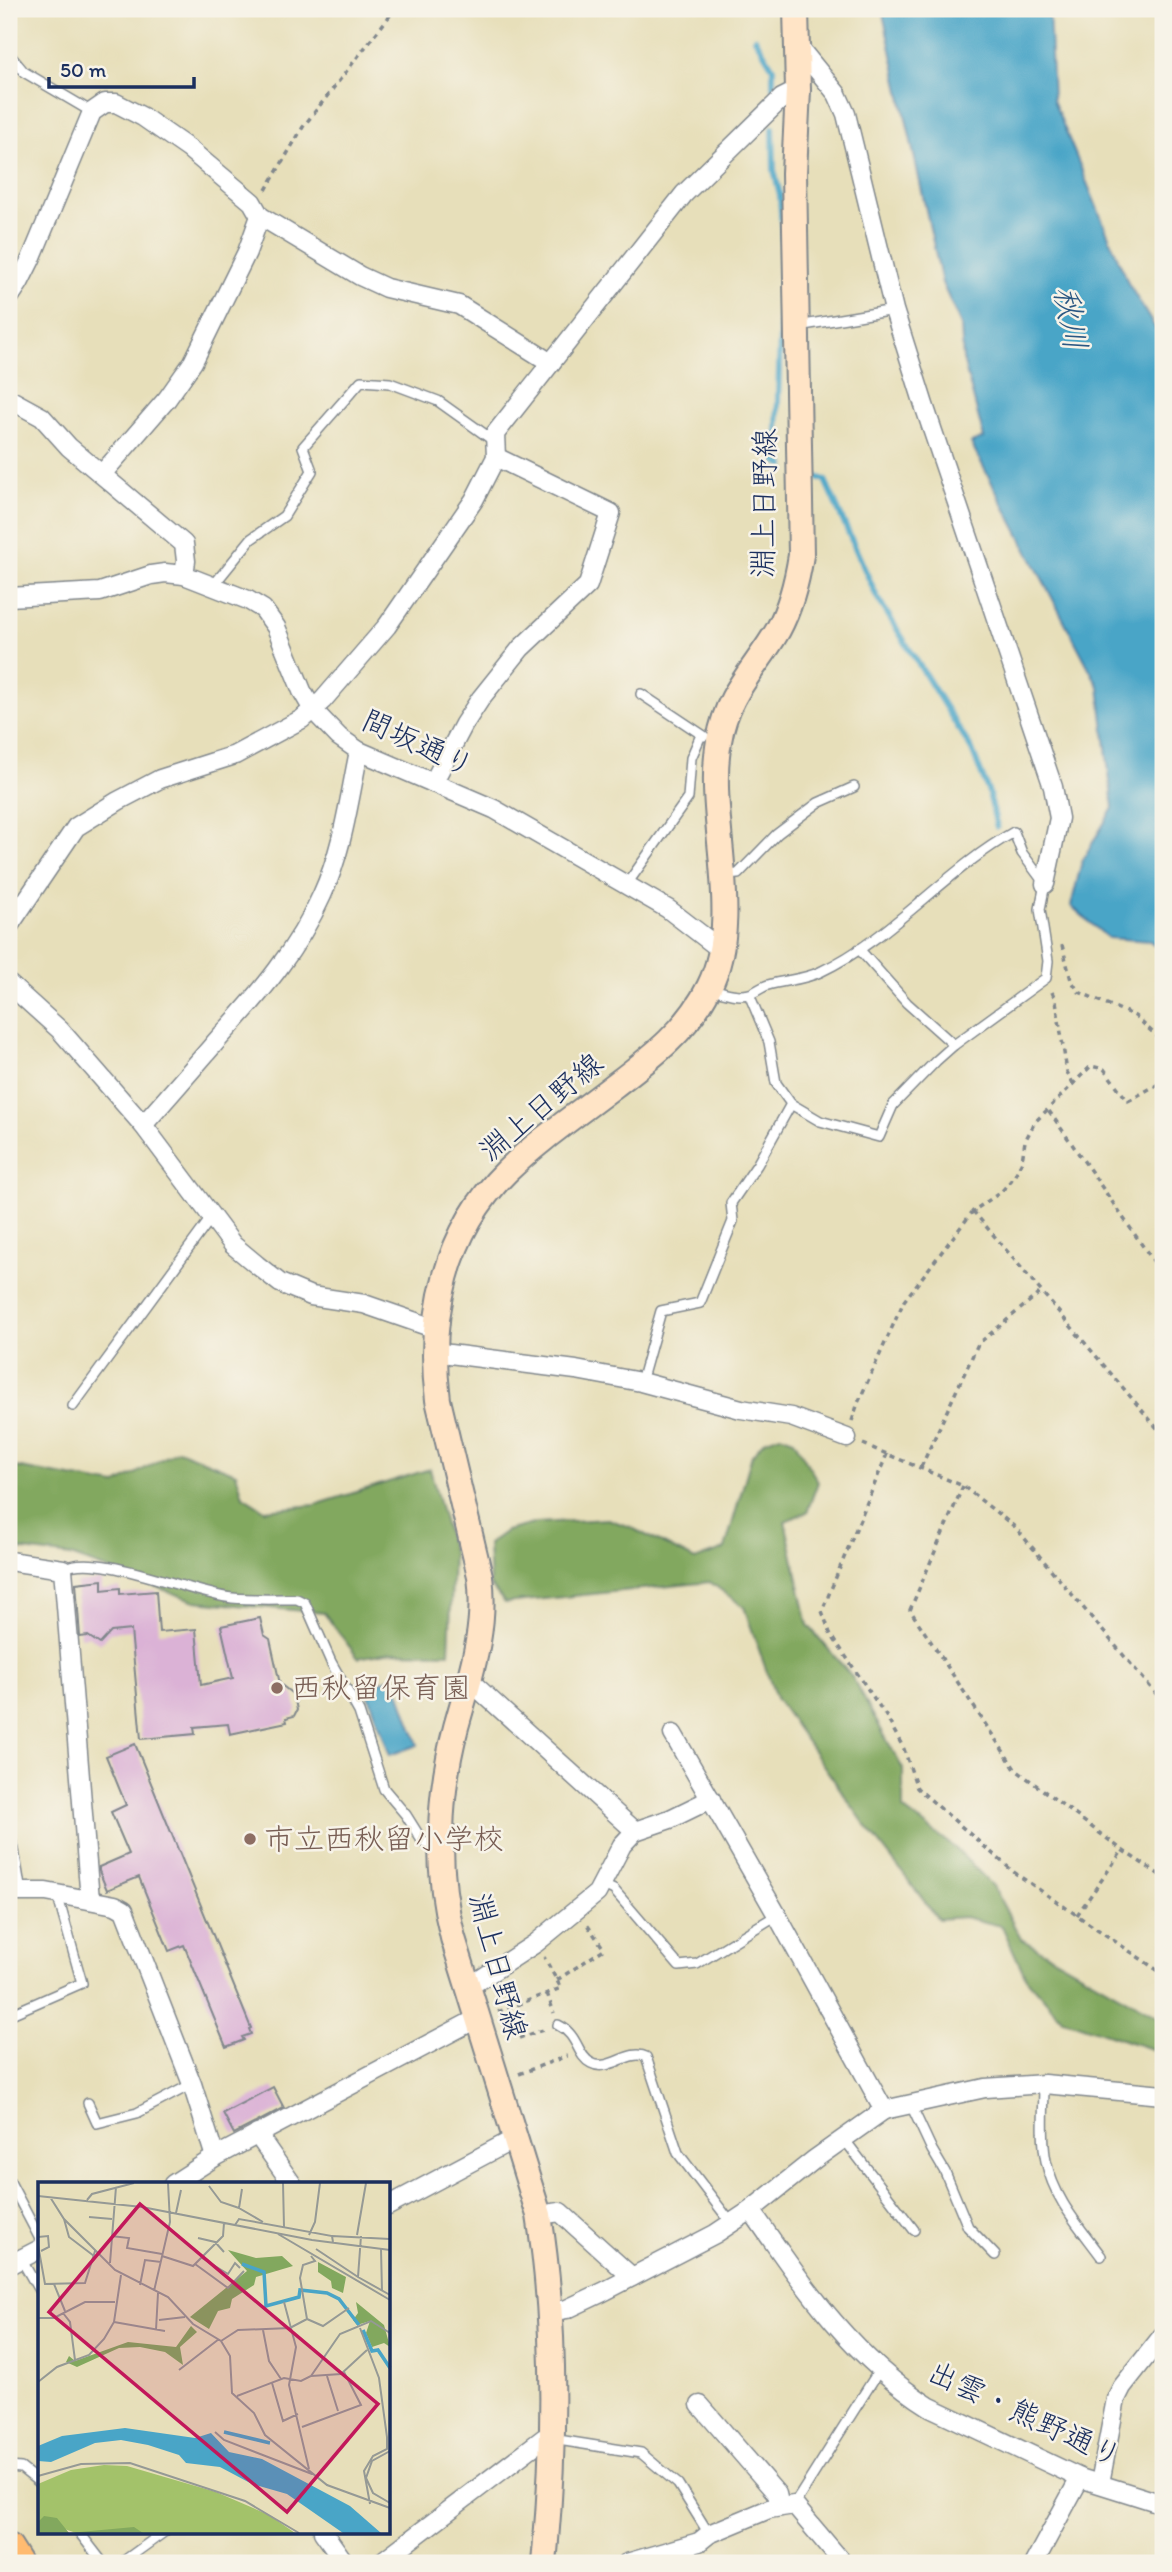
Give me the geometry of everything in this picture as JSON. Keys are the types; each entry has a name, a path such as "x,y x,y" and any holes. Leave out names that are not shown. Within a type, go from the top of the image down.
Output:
{"main road":[{"name":"淵上日野線","path":"544,2563 551,2439 550,2312 539,2215 516,2138 488,2015 467,1988 447,1919 441,1852 446,1773 456,1727 471,1682 480,1636 483,1596 438,1400 435,1341 441,1291 448,1265 471,1214 487,1193 525,1154 659,1052 687,1022 717,971 723,922 722,876 716,771 710,738 744,677 777,631 795,590 801,555 794,173 798,90 796,9"},
{"path":"9,2547 19,2563"}],"street":[{"path":"797,45 837,94 846,114 894,310 1058,805 1057,834 1045,884"},
{"path":"9,926 76,827 160,779 234,755 302,719 313,710 387,626 474,500 495,449 495,434 684,194 782,98 798,90"},
{"path":"9,298 31,259 92,112 105,103 116,103 143,117 189,149 252,202 260,216 360,276 386,288 459,305 551,363"},
{"path":"102,474 167,399 193,362 247,252 260,216"},
{"path":"9,399 42,417 69,447 184,544 184,575"},
{"path":"433,783 481,698 521,648 588,585 611,513 495,449"},
{"name":"間坂通り","path":"9,597 85,594 100,592 151,575 184,575 248,600 263,609 276,627 302,691 313,710 339,737 359,751 495,809 668,909 720,949"},
{"path":"143,1125 253,1002 310,922 327,882 346,824 359,751"},
{"path":"9,984 60,1030 143,1125 233,1245 280,1283 311,1296 363,1304 435,1341 641,1382 741,1409 791,1417 847,1438"},
{"path":"9,1561 64,1569 90,1900"},
{"path":"471,1682 635,1831"},
{"path":"673,1734 777,1914 884,2110"},
{"path":"467,1988 536,1943 597,1894 622,1844 635,1831 670,1819 711,1799"},
{"path":"9,1847 13,1891 57,1894 114,1905 124,1910 192,2084 215,2157"},
{"path":"177,2182 203,2176 215,2157 488,2015"},
{"path":"550,2312 567,2309 732,2224 884,2110 985,2088 1044,2084 1163,2095"},
{"path":"257,2134 291,2182"},
{"path":"390,2205 516,2138"},
{"name":"出雲・熊野通り","path":"751,2210 823,2312 880,2369 930,2407 1080,2478 1163,2504"},
{"path":"539,2215 560,2212 632,2277"},
{"path":"15,2262 38,2250"},
{"path":"1100,2483 1116,2399 1122,2387 1163,2335"},
{"path":"700,2405 787,2506 844,2563"},
{"path":"380,2563 544,2438 551,2439"},
{"path":"1034,2563 1080,2478"},
{"path":"627,2563 699,2542 709,2534 769,2509 787,2506"},
{"path":"324,2534 345,2563"}],"lane":[{"path":"9,54 24,72 92,112"},
{"path":"797,326 894,310"},
{"path":"212,586 251,539 284,516 312,471 303,447 361,381 390,383 438,401 495,449"},
{"path":"626,884 688,798 691,758 710,738 640,694"},
{"path":"722,876 738,874 777,834 818,803 854,787"},
{"path":"709,988 730,994 749,994 766,985 816,974 859,949 903,918 994,843 1014,832 1022,853 1045,884 1040,909 1048,961 1045,978 954,1045 893,1105 880,1137 820,1121 791,1104 776,1083 769,1042 749,994"},
{"path":"859,949 907,1003 954,1045"},
{"path":"641,1382 661,1311 700,1303 733,1221 731,1203 757,1165 791,1104"},
{"path":"73,1406 211,1218"},
{"path":"64,1569 72,1564 128,1569 178,1586 231,1598 298,1599 305,1603 331,1662 359,1712 384,1789 406,1815 421,1839 441,1852"},
{"path":"601,1884 614,1890 679,1966 696,1964 777,1914"},
{"path":"9,2015 82,1983 57,1894"},
{"path":"558,2025 574,2036 581,2052 590,2063 601,2065 635,2054 646,2057 678,2153 732,2224"},
{"path":"88,2103 97,2123 137,2113 192,2084"},
{"path":"1044,2084 1045,2159 1054,2188 1101,2256"},
{"path":"911,2105 945,2172 968,2227 995,2255"},
{"path":"844,2139 914,2230"},
{"path":"9,2180 38,2235"},
{"path":"15,2262 38,2290"},
{"path":"787,2506 880,2369"},
{"path":"551,2439 641,2453 678,2483 709,2534"},
{"path":"9,2467 21,2468 38,2481"},
{"path":"81,2534 103,2563"},
{"path":"121,2563 161,2534"}],"path":[{"path":"260,216 263,194 303,127 395,9"},
{"path":"1061,944 1071,980 1079,992 1135,1016 1163,1042"},
{"path":"1045,978 1056,1001 1067,1072 1074,1085"},
{"path":"1163,1084 1162,1082 1128,1101 1104,1069 1091,1066 1029,1130 1022,1161 1014,1177 1001,1192 973,1211 904,1301 858,1403 847,1438 962,1486 1015,1527 1163,1702"},
{"path":"1049,1111 1163,1275"},
{"path":"973,1211 1163,1435"},
{"path":"921,1468 978,1344 1042,1291"},
{"path":"887,1454 822,1612 830,1633 886,1716 904,1749 916,1788 1015,1873 1163,1974"},
{"path":"962,1486 910,1611 1015,1769 1122,1850 1163,1877"},
{"path":"1077,1915 1122,1850"},
{"path":"557,1980 604,1949 583,1918"},
{"path":"488,2015 561,1988 543,1954"},
{"path":"519,2038 558,2025 547,1993"},
{"path":"519,2074 568,2056"}],"green space":[{"path":"780,1435 794,1440 818,1482 807,1512 785,1521 808,1625 852,1677 903,1769 903,1809 955,1848 993,1886 1021,1939 1163,2017 1163,2053 1062,2019 1026,1978 1002,1926 964,1917 938,1919 864,1823 776,1698 744,1607 710,1582 505,1603 490,1585 488,1544 506,1531 537,1523 608,1519 630,1527 695,1560 725,1549 752,1455 764,1441"},
{"path":"178,1450 236,1473 243,1496 265,1510 315,1505 430,1469 453,1554 449,1653 391,1652 358,1658 324,1613 195,1601 71,1556 9,1548 9,1466 115,1485"}],"water":[{"name":"秋川","path":"882,9 1049,9 1053,100 1128,283 1163,341 1163,953 1150,941 1108,938 1071,906 1082,861 1113,808 1099,687 971,443 984,438 963,359 961,325 942,283"},
{"path":"394,1677 418,1745 390,1755 366,1687"}],"building":[{"path":"102,1580 102,1590 120,1588 120,1594 156,1591 159,1632 196,1629 201,1685 233,1678 221,1626 260,1618 264,1635 270,1639 280,1684 294,1695 297,1710 294,1716 286,1718 287,1722 230,1734 228,1724 194,1727 195,1734 141,1739 131,1630 111,1632 100,1644 88,1636 80,1637 76,1583"},
{"path":"135,1744 251,2028 251,2034 242,2037 244,2040 226,2047 184,1945 169,1951 139,1877 107,1890 99,1871 99,1867 129,1854 111,1812 126,1805 106,1756"},
{"path":"273,2087 284,2108 234,2134 223,2113"}],"waterway":[{"path":"755,38 773,68 773,87"},
{"path":"773,128 774,170 780,195 783,247 776,461 784,465"},
{"path":"815,476 825,480 877,597 972,750 989,793 997,827"}],"place":[{"name":"西秋留保育園","path":"277,1688"},
{"name":"市立西秋留小学校","path":"250,1839"}]}
